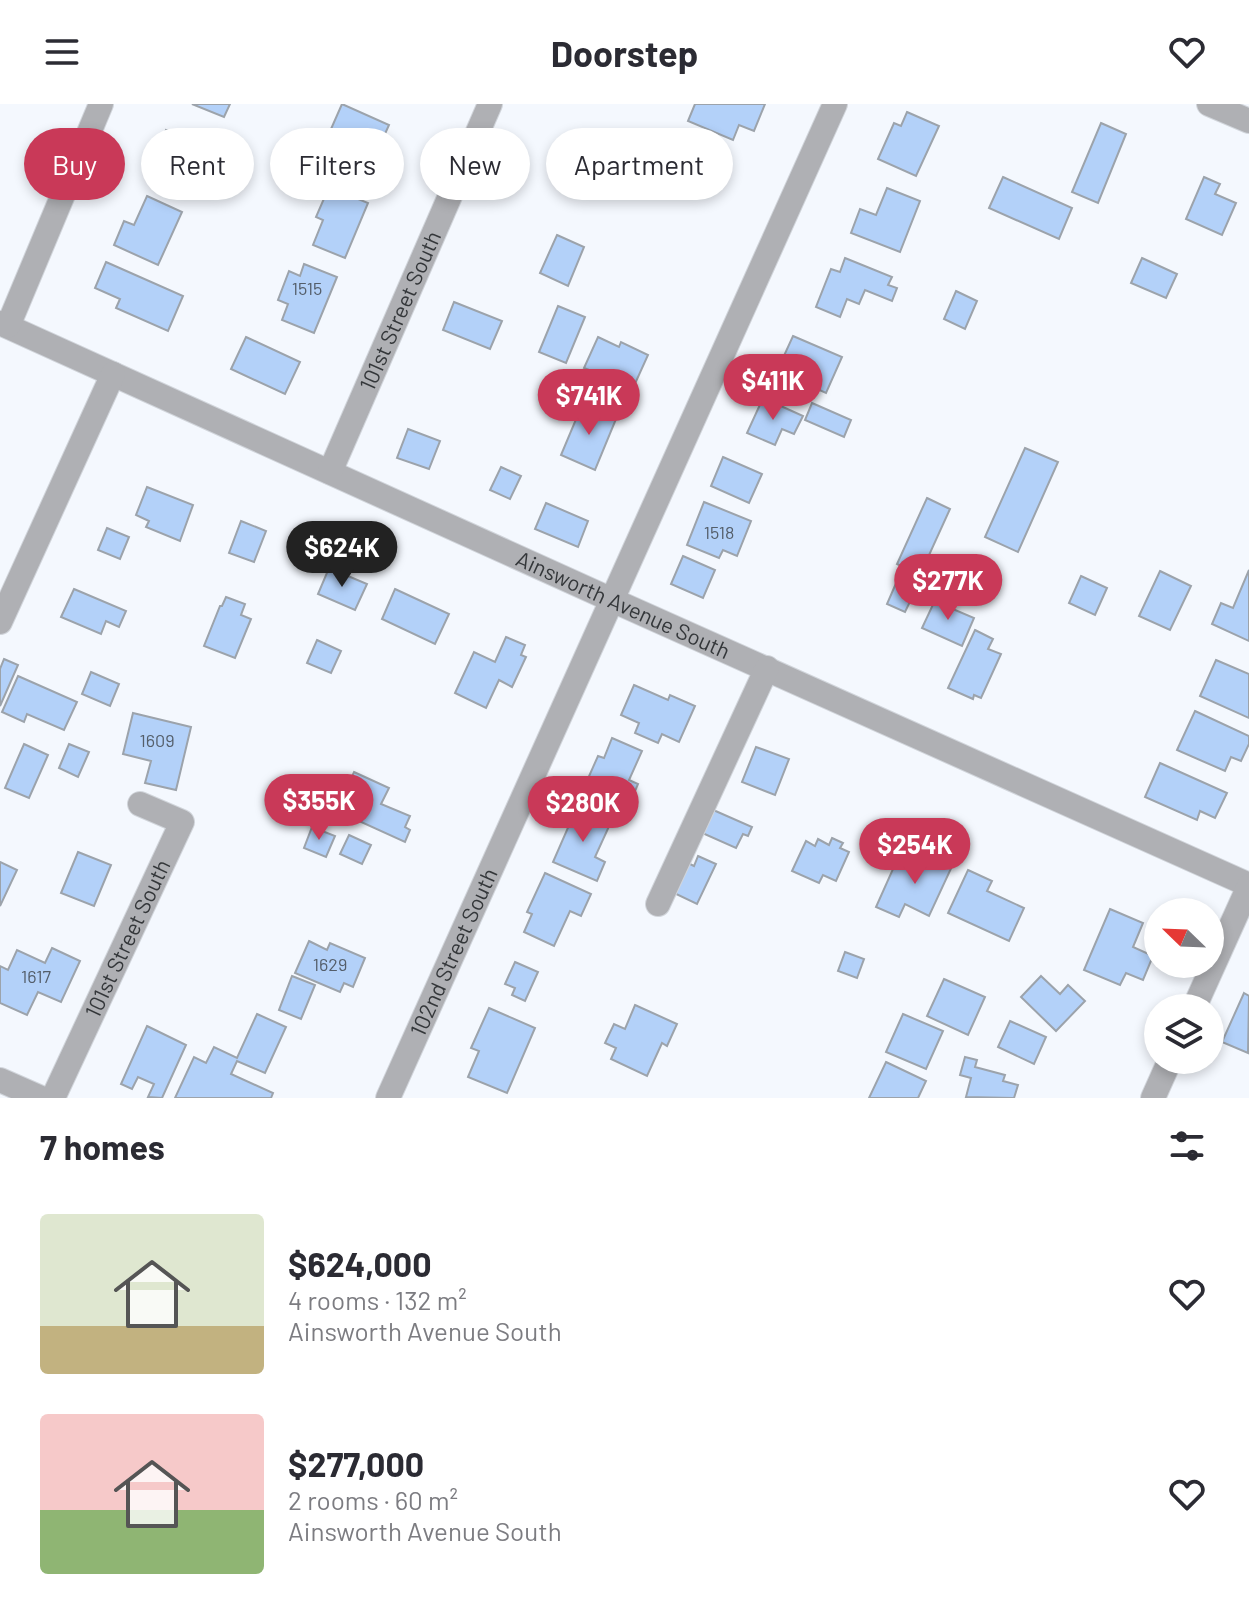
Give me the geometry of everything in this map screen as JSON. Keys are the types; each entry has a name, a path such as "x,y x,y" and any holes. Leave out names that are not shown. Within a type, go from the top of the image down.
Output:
{"street":[{"path":"4,324 101,104"},
{"name":"101st Street South","path":"330,472 490,104"},
{"name":"102nd Street South","path":"388,1098 835,104"},
{"path":"1209,104 1249,121"},
{"name":"Ainsworth Avenue South","path":"4,324 1249,885"},
{"path":"0,622 113,374"},
{"path":"658,904 767,668"},
{"name":"101st Street South","path":"53,1098 182,822 140,804"},
{"path":"1200,994 1249,885"},
{"path":"1153,1098 1164,1074"},
{"path":"0,1080 41,1098"}],"building":[{"path":"192,104 230,104 224,117"},
{"path":"342,104 389,125 388,128 331,128"},
{"path":"695,104 765,104 754,131 739,125 733,140 733,128 705,128 688,121"},
{"path":"907,112 939,126 916,176 878,159 894,123 901,126"},
{"path":"1101,123 1126,134 1098,203 1072,192"},
{"path":"1003,177 1072,208 1059,239 989,208"},
{"path":"1204,177 1220,184 1215,194 1236,203 1222,235 1186,219"},
{"path":"887,188 920,201 900,252 851,233 860,209 876,215"},
{"path":"145,200 156,200 182,212 158,265 114,245 124,221 134,225"},
{"path":"323,200 361,200 368,203 345,258 313,245 323,220 316,217"},
{"path":"557,235 584,247 568,286 540,273"},
{"path":"845,258 892,277 888,285 897,288 892,301 865,290 859,304 847,299 840,317 816,307 831,269 840,272"},
{"path":"1142,258 1177,274 1166,298 1131,283"},
{"path":"106,262 183,296 168,331 116,308 120,299 95,288"},
{"path":"304,264 337,277 314,333 282,320 288,304 278,300 289,271 300,276"},
{"path":"956,291 977,301 965,329 944,319"},
{"path":"454,302 502,321 490,349 443,330"},
{"path":"558,306 585,317 566,363 539,352"},
{"path":"793,336 842,357 826,393 777,371"},
{"path":"246,337 300,362 285,394 231,369"},
{"path":"598,337 619,347 621,342 648,355 629,397 598,383 602,375 584,368"},
{"path":"763,398 803,416 794,434 782,429 775,445 747,433"},
{"path":"812,403 851,420 844,437 805,420"},
{"path":"582,405 616,419 595,470 561,455"},
{"path":"408,429 440,441 429,469 397,458"},
{"path":"1025,448 1058,462 1018,552 985,537"},
{"path":"723,457 762,474 749,503 711,486"},
{"path":"501,467 521,476 510,499 490,490"},
{"path":"147,487 193,505 180,541 146,527 149,521 136,515"},
{"path":"927,498 950,509 920,575 897,564"},
{"path":"704,502 751,521 737,556 723,550 719,558 687,545"},
{"path":"546,503 588,521 578,547 535,529"},
{"path":"241,521 266,531 254,562 229,553"},
{"path":"107,528 129,537 120,559 98,550"},
{"path":"683,556 715,570 703,598 671,584"},
{"path":"329,568 367,584 355,610 318,594"},
{"path":"1249,570 1249,641 1212,624 1221,603 1233,608"},
{"path":"1160,571 1191,586 1170,630 1139,616"},
{"path":"900,574 919,583 905,612 887,604"},
{"path":"1081,576 1107,588 1095,615 1069,603"},
{"path":"74,589 126,611 119,627 106,621 101,634 61,617"},
{"path":"395,589 449,614 435,644 382,619"},
{"path":"937,596 950,602 948,607 974,618 962,646 922,628"},
{"path":"226,597 245,604 241,615 251,619 235,658 204,646"},
{"path":"975,630 993,639 988,649 1001,654 981,698 974,695 973,699 948,688"},
{"path":"506,637 525,645 521,655 526,657 512,687 499,680 486,708 455,693 474,652 495,662"},
{"path":"317,640 341,651 331,673 307,663"},
{"path":"4,659 18,665 0,706 0,669"},
{"path":"1216,660 1249,674 1249,718 1200,696"},
{"path":"91,672 119,684 110,706 82,694"},
{"path":"18,676 77,702 64,730 27,714 24,722 2,712"},
{"path":"634,685 668,700 670,695 695,706 679,742 662,734 658,743 635,733 639,723 621,715"},
{"path":"1195,711 1249,736 1249,744 1241,761 1231,757 1225,771 1177,750"},
{"path":"133,713 191,727 176,790 145,783 151,761 123,754"},
{"path":"612,738 642,751 629,780 638,784 628,808 614,802 613,806 582,792 598,756 604,758"},
{"path":"24,744 48,755 29,798 5,788"},
{"path":"69,744 89,752 78,777 59,768"},
{"path":"756,747 789,759 775,795 742,782"},
{"path":"1160,763 1227,793 1215,818 1200,811 1197,820 1145,797"},
{"path":"354,772 389,788 381,804 410,816 405,827 410,830 405,842 337,811"},
{"path":"577,807 611,822 595,857 605,862 597,881 553,862"},
{"path":"711,809 752,827 748,836 743,834 736,848 700,832"},
{"path":"312,827 335,836 326,857 304,848"},
{"path":"349,835 371,845 362,864 340,854"},
{"path":"832,838 843,843 840,848 849,852 836,881 823,875 819,883 792,871 806,841 815,846 818,839 829,845"},
{"path":"930,851 954,862 929,916 905,904 899,917 876,907 897,860 921,871"},
{"path":"78,852 111,865 94,906 61,893"},
{"path":"698,856 716,864 697,904 672,892 686,862 694,866"},
{"path":"0,862 17,870 0,906"},
{"path":"968,870 992,881 987,891 1024,908 1009,941 948,913"},
{"path":"545,873 591,894 581,916 570,911 554,946 524,932 532,914 527,912"},
{"path":"1110,909 1143,923 1133,947 1144,952 1143,980 1126,973 1120,985 1084,970"},
{"path":"309,941 327,950 330,943 365,958 353,987 344,983 340,992 295,973"},
{"path":"52,948 80,961 61,1002 38,992 27,1015 0,1003 0,966 8,970 17,950 45,963"},
{"path":"845,952 864,959 857,978 838,971"},
{"path":"515,962 538,972 525,1001 512,995 515,988 505,984"},
{"path":"292,976 315,985 301,1019 279,1010"},
{"path":"1041,976 1060,994 1068,985 1085,1001 1056,1031 1021,997"},
{"path":"944,979 985,997 968,1035 927,1016"},
{"path":"1244,993 1249,996 1248,1053 1224,1043"},
{"path":"635,1005 677,1024 667,1046 662,1043 647,1076 611,1059 616,1048 605,1043 614,1024 625,1029"},
{"path":"489,1008 535,1028 507,1093 468,1077 479,1051 471,1048"},
{"path":"257,1014 286,1027 265,1073 237,1061 231,1074 273,1093 271,1098 175,1098 194,1057 206,1063 214,1047 237,1058"},
{"path":"903,1014 943,1031 926,1069 886,1052"},
{"path":"1010,1021 1046,1037 1034,1064 998,1047"},
{"path":"147,1026 186,1045 162,1098 148,1097 154,1084 138,1077 132,1089 121,1084"},
{"path":"965,1057 977,1060 975,1067 1005,1075 1003,1081 1018,1085 1014,1098 966,1097 971,1078 960,1075"},
{"path":"886,1062 926,1081 918,1098 869,1098"}]}
